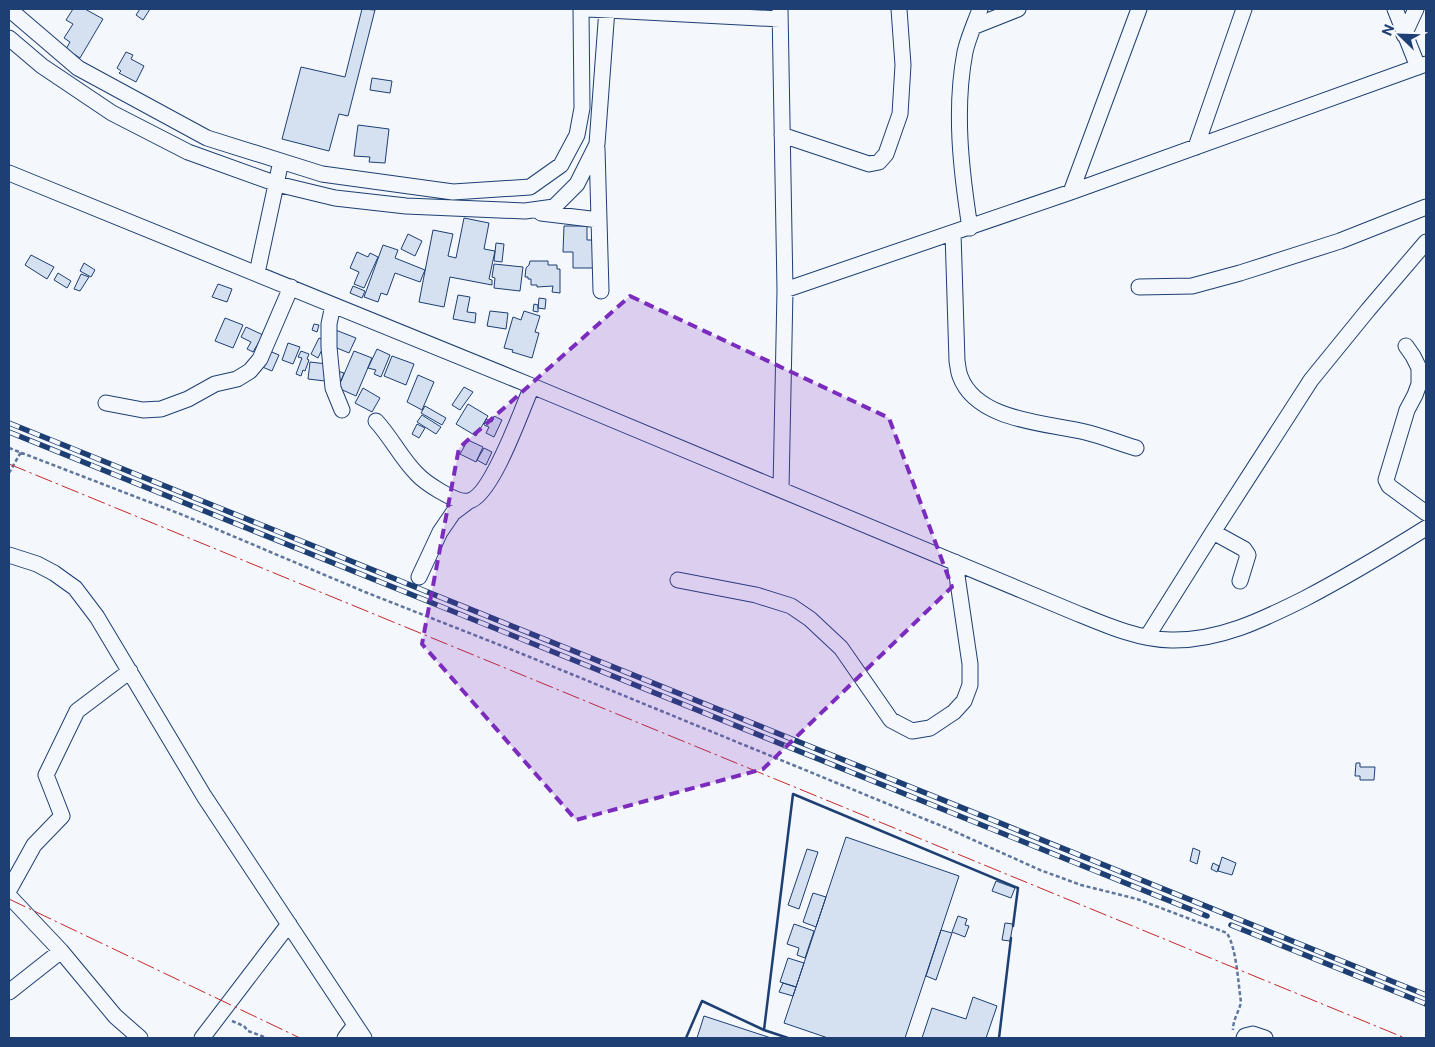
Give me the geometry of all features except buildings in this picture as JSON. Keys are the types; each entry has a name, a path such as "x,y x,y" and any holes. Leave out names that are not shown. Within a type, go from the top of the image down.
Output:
{"street":[{"path":"9,9 78,68 207,138 322,174 453,192 530,187 561,165 577,135 582,108 581,9"},
{"path":"588,9 780,14 785,290 780,489"},
{"path":"602,291 597,144 607,9"},
{"path":"782,135 869,164 879,162 886,154 900,114 903,65 899,9"},
{"path":"970,228 963,182 960,97 966,51 980,9"},
{"path":"975,26 1018,9"},
{"path":"1071,192 1139,9"},
{"path":"1196,147 1244,9"},
{"path":"785,290 970,228 1422,65 1404,35 1395,9"},
{"path":"1404,35 1416,9"},
{"path":"9,38 42,66 112,113 188,152 276,184 335,198 406,206 525,211 599,220"},
{"path":"525,211 554,207 577,184 597,144"},
{"path":"257,273 281,161"},
{"path":"9,173 532,386 1108,626 1147,637 1170,640 1222,634 1263,620 1342,580 1426,528"},
{"path":"452,208 453,192"},
{"path":"1139,287 1192,286 1240,273 1340,241 1426,207"},
{"path":"953,233 957,361 960,377 970,394 990,407 1020,420 1085,432 1136,448"},
{"path":"1147,637 1311,380 1426,242"},
{"path":"106,403 143,410 161,409 188,399 214,384 237,379 250,371 260,359 291,287"},
{"path":"334,305 329,324 329,347 333,388 342,410"},
{"path":"1406,346 1419,368 1419,384 1407,410 1386,480 1389,486 1426,513"},
{"path":"419,577 440,532 453,513 481,494 496,470 532,386"},
{"path":"376,421 416,474 458,500 469,501"},
{"path":"1213,532 1244,549 1248,555 1240,581"},
{"path":"9,555 37,564 54,573 75,588 97,616 204,796 364,1038"},
{"path":"678,580 756,595 791,606 810,620 841,648 891,720 912,730 930,728 954,712 964,701 970,686 970,664 955,562"},
{"path":"9,890 34,844 62,816 46,775 77,711 130,671"},
{"path":"9,896 61,951 116,1016 140,1038"},
{"path":"202,1038 289,924"},
{"path":"9,992 61,951"},
{"path":"345,1038 355,1025"},
{"path":"1239,1037 1253,1034 1266,1038"}],"path":[{"path":"9,448 183,515 365,592 525,655 949,829 1040,870 1081,885 1137,899 1227,933 1234,958 1241,1002 1232,1028 1239,1037"},
{"path":"9,473 21,452"},
{"path":"218,1016 267,1038"}],"highlighted area":[{"path":"630,296 889,418 952,587 763,769 576,820 422,644 459,448"}],"railway":[{"path":"9,423 1426,995"},
{"path":"9,432 1207,916"},
{"path":"1231,925 1426,1004"}],"wall":[{"path":"788,1038 764,1030 793,794 1018,888 1013,926"},
{"path":"999,1038 1011,938"},
{"path":"686,1038 702,1001 764,1030"}],"power":[{"path":"9,464 1405,1038"},
{"path":"9,899 300,1038"}]}
